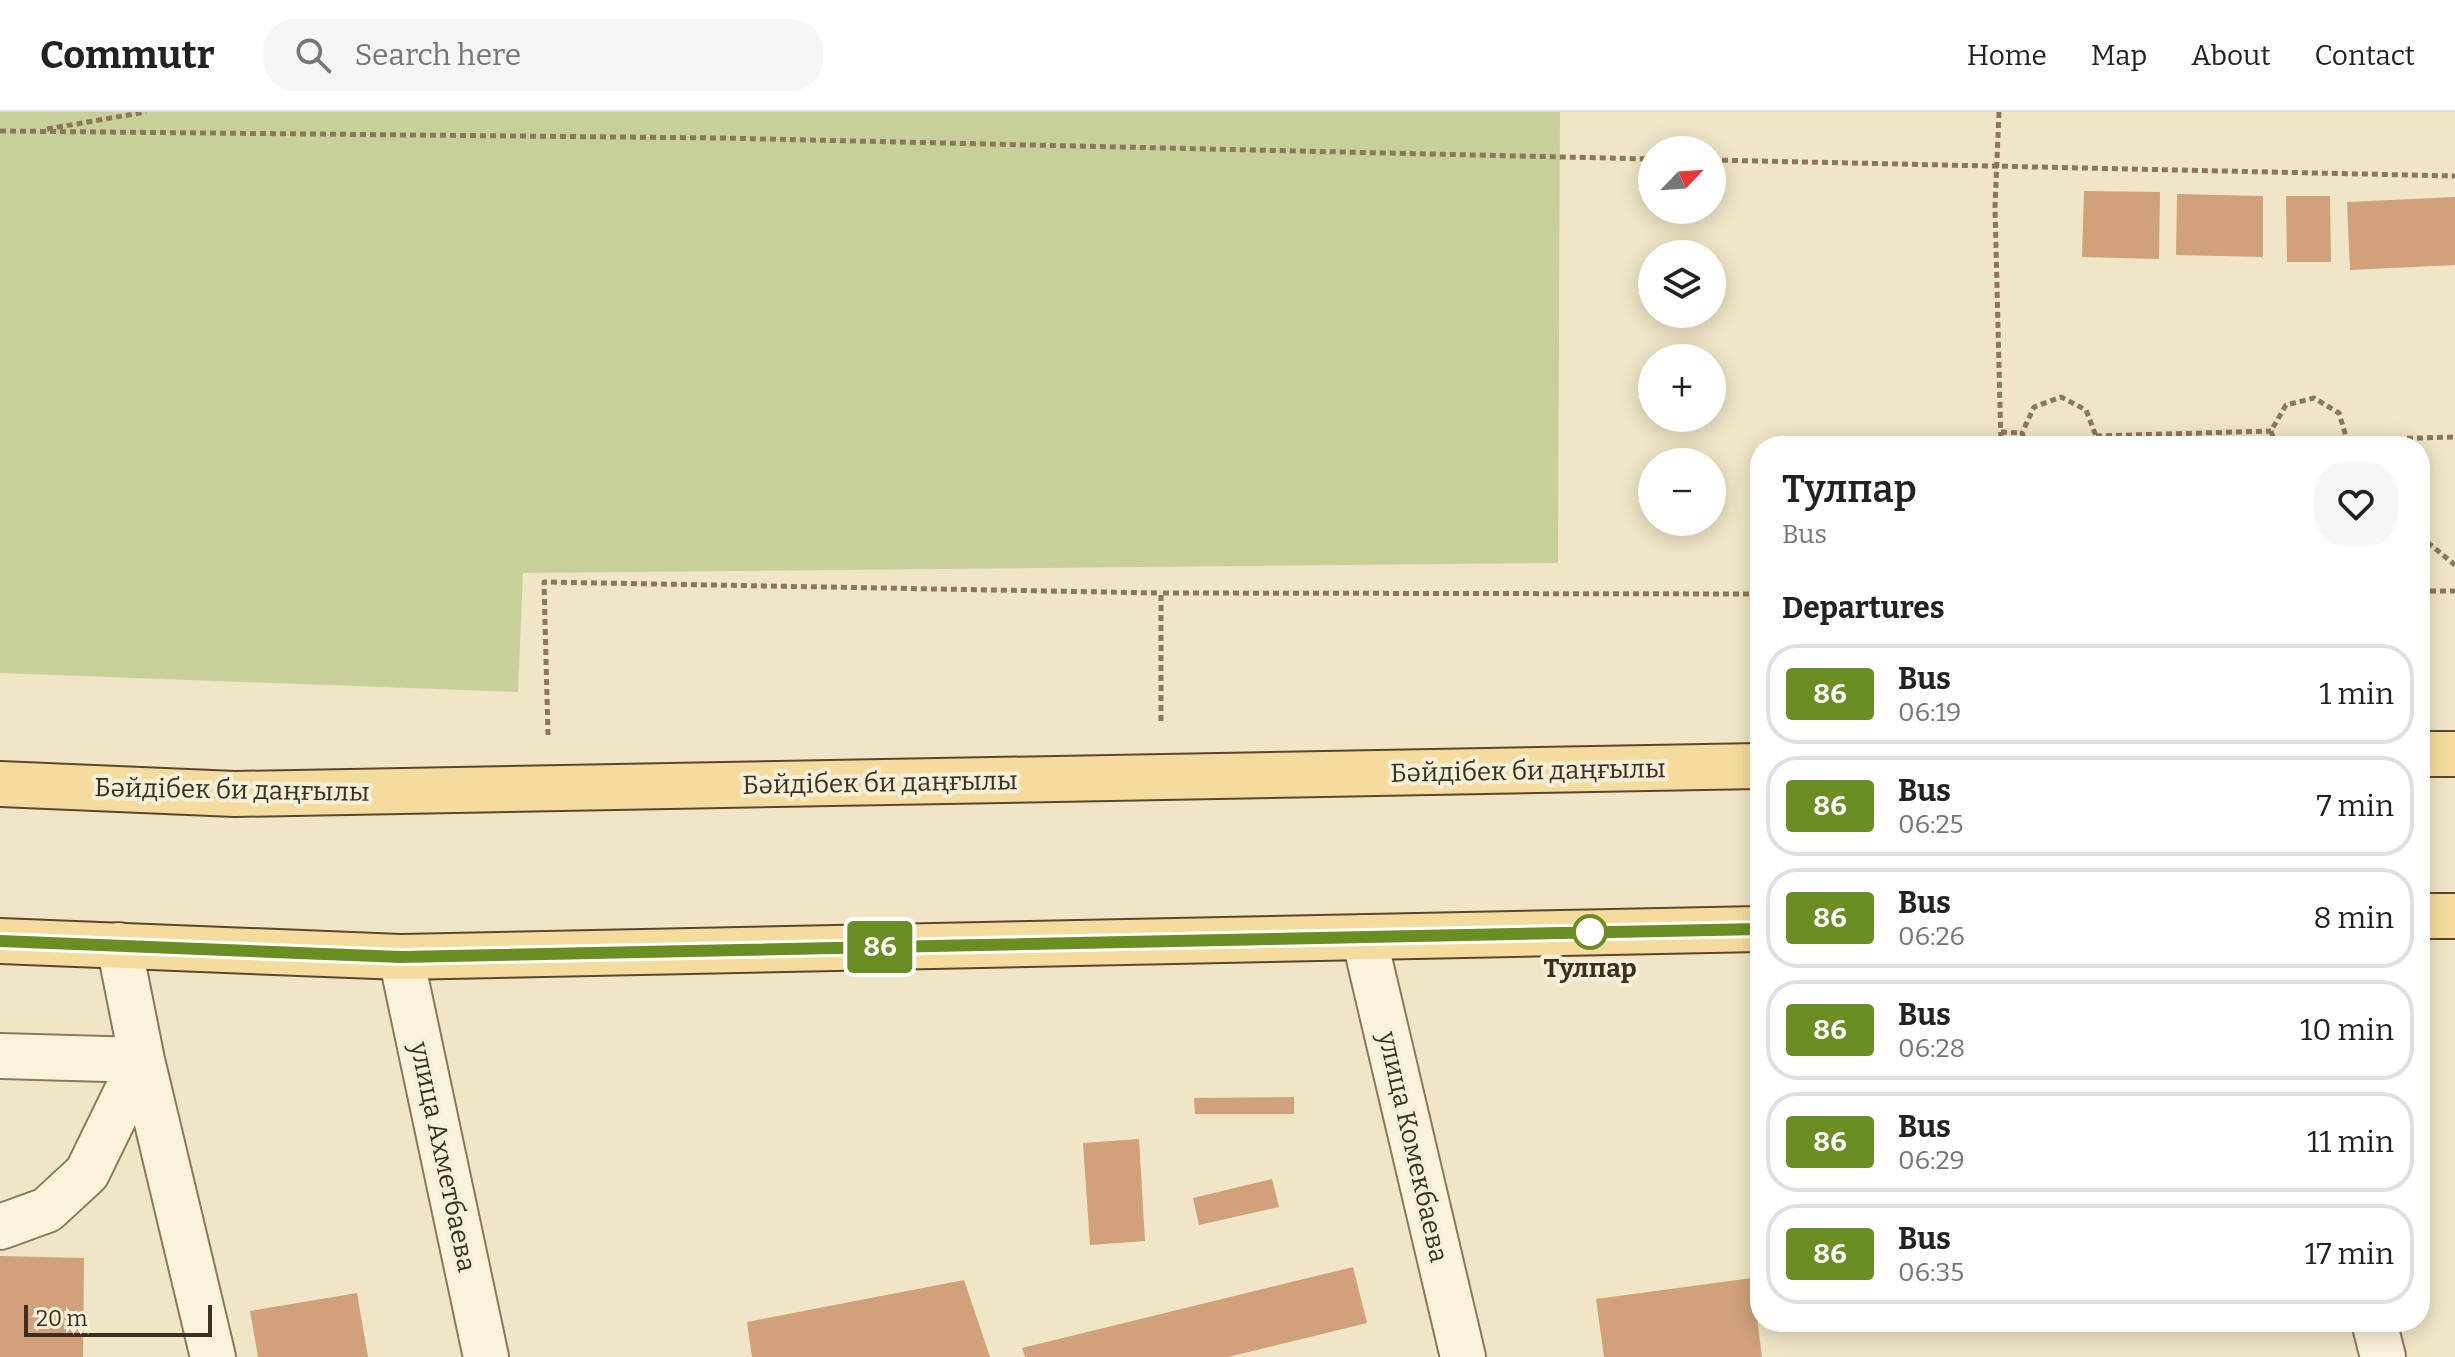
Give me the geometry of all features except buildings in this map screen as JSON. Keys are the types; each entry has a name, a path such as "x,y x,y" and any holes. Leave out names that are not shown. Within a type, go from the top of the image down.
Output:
{"main road":[{"path":"2430,754 2455,754"},
{"name":"Бәйдібек би даңғылы","path":"0,784 235,794 1750,766"},
{"path":"2430,916 2455,916"},
{"path":"0,941 401,957 1750,929"}],"street":[{"name":"улица Комекбаева","path":"1364,937 1463,1357"},
{"path":"119,945 142,1060 213,1357"},
{"name":"улица Ахметбаева","path":"401,957 486,1357"},
{"path":"0,1056 142,1060"},
{"path":"0,1227 47,1210 87,1173 142,1060"},
{"path":"2377,1332 2383,1357"}],"path":[{"path":"34,131 146,112"},
{"path":"1999,112 1996,166 2001,436"},
{"path":"0,131 721,138 1638,159"},
{"path":"1726,160 2455,176"},
{"path":"2023,436 2034,407 2061,397 2086,410 2096,436 2271,431"},
{"path":"2273,436 2271,431 2286,405 2314,398 2339,413 2344,436"},
{"path":"2001,432 2022,433"},
{"path":"2430,438 2455,437"},
{"path":"2430,544 2455,565"},
{"path":"549,789 544,582 1161,593 1750,594"},
{"path":"2430,591 2455,591"},
{"path":"1161,593 1161,777"}],"green space":[{"path":"0,112 1560,112 1558,563 523,573 518,692 0,673"}],"bus line":[{"name":"86","path":"0,941 401,957 1750,929"}],"place":[{"name":"Тулпар","path":"1590,932"}]}
